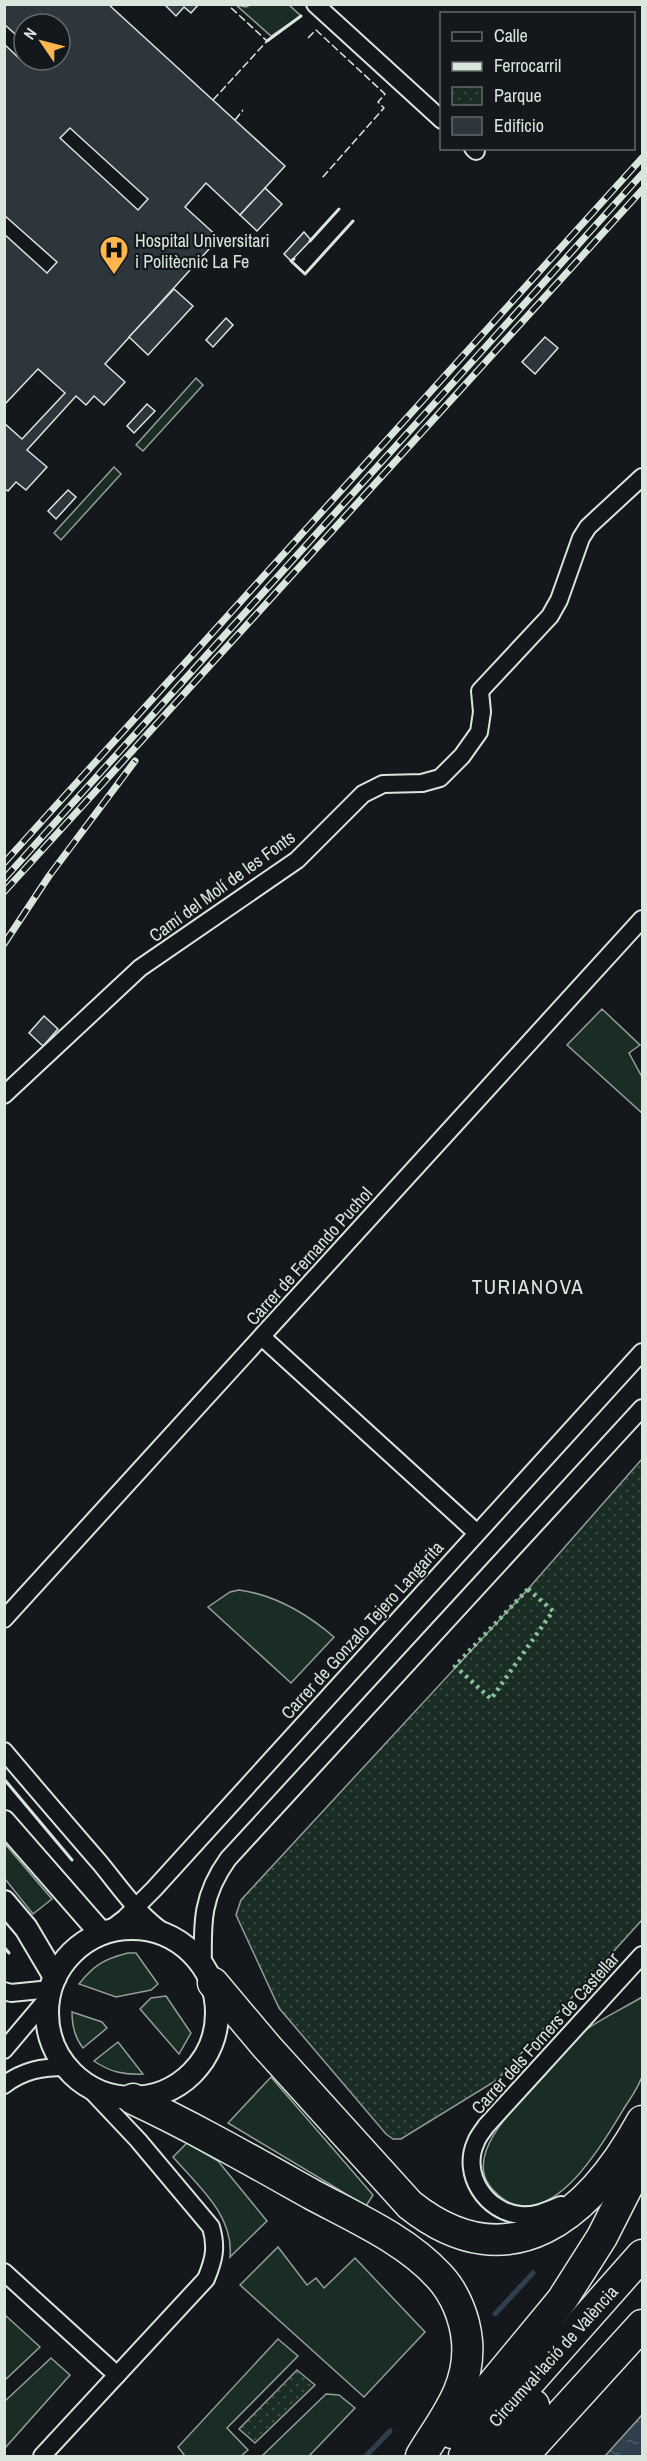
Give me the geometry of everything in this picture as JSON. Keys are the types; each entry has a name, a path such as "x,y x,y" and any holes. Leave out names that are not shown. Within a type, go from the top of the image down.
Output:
{"highway":[{"path":"208,1974 267,2047 410,2205 442,2226 472,2237 513,2238 534,2233 554,2224 575,2210 611,2171 642,2121"},
{"path":"133,2098 371,2226 419,2258 441,2278 455,2298 463,2320 467,2342 467,2365 462,2387 453,2408 421,2457"},
{"path":"430,2457 562,2300 602,2237 642,2158"},
{"name":"Circumval·lació de València","path":"464,2457 642,2255"},
{"path":"494,2457 566,2362 642,2277"},
{"path":"523,2457 642,2325"}],"street":[{"path":"315,4 440,119"},
{"name":"Camí del Molí de les Fonts","path":"4,1095 140,968 297,860 363,794 383,784 422,783 440,778 462,756 479,732 482,712 480,691 550,616 559,600 581,538 588,527 642,477"},
{"name":"Carrer de Fernando Puchol","path":"4,1619 642,919"},
{"path":"262,1337 477,1533"},
{"name":"Carrer de Gonzalo Tejero Langarita","path":"105,1932 135,1909 642,1352"},
{"path":"87,2086 109,2096 133,2098 160,2094 184,2081 203,2061 214,2037 218,2010 208,1974 203,1922 212,1885 228,1859 642,1408"},
{"path":"4,1751 109,1874 135,1909 150,1923 188,1948 208,1974"},
{"path":"4,1822 105,1932"},
{"path":"4,1902 27,1928 52,1988 50,2030 54,2046 66,2067 138,2140 204,2217 211,2227 215,2242 213,2262 206,2279 42,2457"},
{"path":"4,2050 52,1988 67,1959 82,1944 105,1932 129,1928 149,1929 169,1936"},
{"name":"Carrer dels Forners de Castellar","path":"592,2193 545,2211 522,2216 509,2213 496,2207 482,2194 473,2175 472,2157 476,2142 486,2126 642,1955"},
{"path":"4,1991 10,1993 52,1988"},
{"path":"4,2085 27,2071 66,2067"},
{"path":"4,2272 117,2375"}],"green space":[{"path":"236,5 246,7 250,5 289,5 301,16 271,36"},
{"path":"196,378 203,385 143,451 136,445"},
{"path":"114,467 121,474 61,540 54,533"},
{"path":"602,1009 640,1045 629,1053 642,1077 642,1113 567,1045"},
{"path":"642,1459 642,1920 497,2080 401,2139 393,2139 386,2134 279,2008 236,1915 241,1900 528,1589"},
{"path":"239,1590 266,1596 290,1606 313,1620 334,1637 291,1683 208,1607 230,1592"},
{"path":"5,1844 52,1899 33,1914 5,1879"},
{"path":"128,1953 136,1953 158,1984 151,1990 116,1997 79,1984 100,1964"},
{"path":"166,1996 191,2033 179,2054 140,2009 151,1998"},
{"path":"642,1997 643,2073 635,2091 592,2158 563,2190 547,2201 530,2206 513,2204 502,2198 489,2185 484,2171 484,2157 499,2126 581,2034 600,2020"},
{"path":"72,2012 102,2022 107,2028 83,2048 74,2031"},
{"path":"118,2042 143,2074 117,2072 94,2061"},
{"path":"271,2077 373,2195 366,2206 228,2123"},
{"path":"187,2143 218,2161 267,2221 230,2257 230,2242 220,2215 203,2190 173,2157"},
{"path":"278,2247 307,2285 316,2278 324,2288 355,2258 425,2332 364,2397 240,2285"},
{"path":"5,2315 40,2347 5,2380"},
{"path":"278,2339 298,2356 227,2428 248,2450 241,2456 185,2456 178,2447"},
{"path":"51,2358 70,2375 5,2448 5,2401"},
{"path":"297,2370 315,2385 255,2443 239,2429"},
{"path":"326,2394 339,2395 355,2408 309,2456 262,2456"}],"water":[{"path":"642,2415 642,2456 605,2456"}],"building":[{"name":"Hospital Universitari i Politècnic La Fe","path":"4,4 108,4 285,166 265,188 274,197 260,211 251,203 240,215 206,183 185,207 219,238 105,364 125,382 104,405 94,396 86,405 76,396 27,450 47,467 26,490 16,482 8,491 4,488 4,423 22,439 65,393 38,369 4,405 4,234 47,273 57,262 4,215 4,44 12,52 12,72 72,72 72,12 12,12 12,31 4,24","holes":["70,128 148,199 138,210 60,138"]},
{"path":"164,4 199,4 191,13 184,7 176,16"},
{"path":"265,188 282,204 257,231 240,215"},
{"path":"304,232 311,240 291,261 284,254"},
{"path":"174,289 193,306 148,355 129,337"},
{"path":"226,318 233,325 213,347 206,340"},
{"path":"545,337 558,348 535,374 522,362"},
{"path":"147,404 155,411 134,433 127,426"},
{"path":"68,490 76,497 56,519 48,511"},
{"path":"44,1016 58,1029 43,1046 29,1033"}],"waterway":[{"path":"495,2314 533,2273"},
{"path":"366,2456 390,2431"}],"railway":[{"path":"4,863 642,158"},
{"path":"4,879 642,174"},
{"path":"4,892 642,190"},
{"path":"4,944 49,876 135,761"}],"hedge":[{"path":"528,1589 553,1611 491,1699 455,1666 528,1589"}],"fence":[{"path":"213,100 267,41 227,4"},
{"path":"308,38 316,30 385,94 378,102 384,108 321,179"},
{"path":"235,120 243,110"}],"wall":[{"path":"267,41 301,16"},
{"path":"310,241 339,209"},
{"path":"294,259 291,261 305,274 353,221"},
{"path":"4,1779 72,1860"},
{"path":"4,1947 9,1953"}],"place":[{"name":"Hospital Universitari i Politècnic La Fe","path":"114,276"}],"district":[{"name":"TURIANOVA","path":"528,1286"}]}
